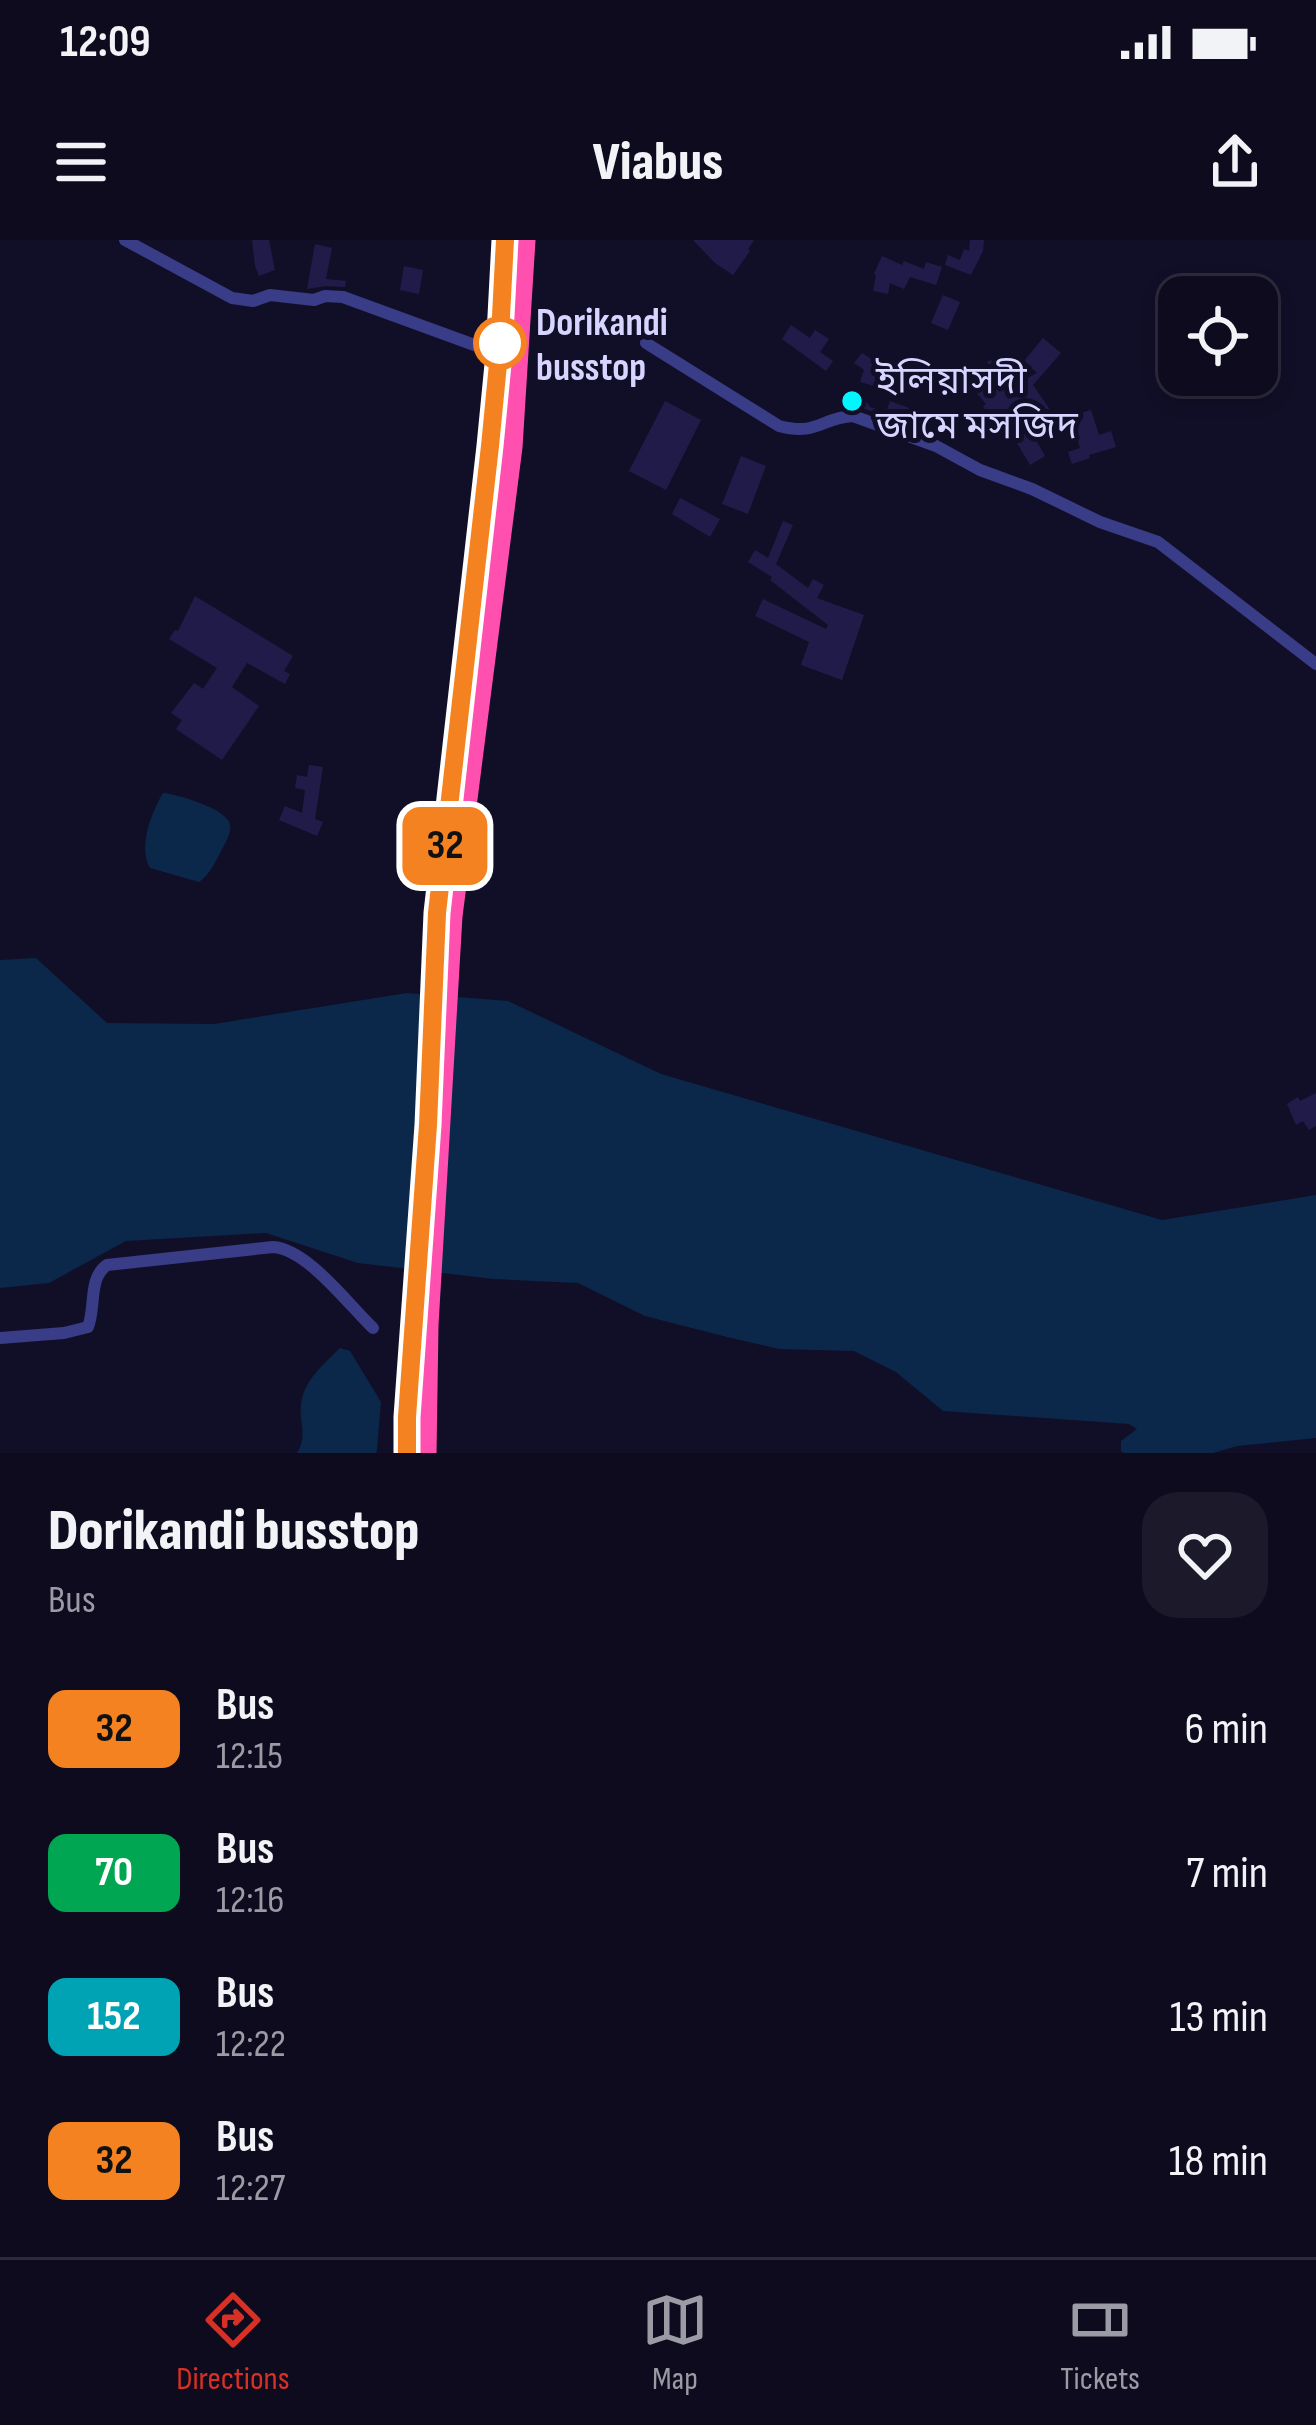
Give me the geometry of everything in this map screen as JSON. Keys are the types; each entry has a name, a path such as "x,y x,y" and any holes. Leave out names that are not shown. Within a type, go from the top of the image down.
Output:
{"highway":[{"path":"407,1453 420,1326 428,1125 445,914 499,354 505,240"},
{"path":"445,914 512,447 525,240"},
{"path":"420,1326 426,1453"}],"street":[{"path":"125,240 232,298 343,297 499,354"},
{"path":"646,343 779,426 815,429 854,416 936,446 1100,522 1158,542 1316,664"},
{"path":"0,1338 88,1327 95,1282 107,1265 273,1247 300,1256 373,1328"}],"water":[{"path":"163,793 211,808 230,824 228,838 199,882 150,868 146,840"},
{"path":"36,958 107,1023 214,1024 407,993 508,1001 661,1074 1162,1220 1316,1195 1316,1438 1213,1453 1124,1453 1121,1441 1137,1429 1129,1424 943,1411 896,1372 854,1351 779,1349 645,1316 578,1283 494,1279 358,1263 266,1233 126,1241 49,1283 0,1288 0,960"},
{"path":"340,1348 350,1351 381,1402 376,1453 297,1453 306,1388"}],"building":[{"path":"252,240 269,240 275,270 259,276"},
{"path":"693,240 754,240 733,275"},
{"path":"970,240 984,240 971,275 945,265 948,255 960,260 964,249 969,251"},
{"path":"315,244 332,248 326,279 346,281 345,287 307,289"},
{"path":"882,256 902,265 904,261 924,269 926,262 942,267 936,285 910,277 904,289 890,283 888,294 873,291"},
{"path":"404,266 423,270 419,294 400,290"},
{"path":"943,295 960,302 948,330 931,323"},
{"path":"791,325 810,338 815,330 829,339 820,352 833,361 826,371 782,339"},
{"path":"1043,338 1061,353 1033,385 1053,414 1029,428 1045,456 1030,465 1011,433 1003,438 970,385 989,368 987,362 1001,354 1018,383 1037,373 1024,361"},
{"path":"862,353 884,367 874,386 860,382 864,370 854,363"},
{"path":"856,387 870,407 886,412 890,401 920,412 915,427 857,406 842,407 837,401"},
{"path":"665,401 701,420 666,490 629,471"},
{"path":"1091,410 1099,435 1111,431 1116,447 1072,464 1068,452 1080,448 1070,416"},
{"path":"741,456 766,466 748,514 722,504"},
{"path":"680,498 720,519 710,537 672,514"},
{"path":"783,521 793,525 776,564 808,588 813,579 824,585 817,598 864,615 842,680 801,665 809,642 755,616 763,599 826,629 828,625 748,562 755,550 768,558"},
{"path":"195,596 293,656 284,671 290,674 285,684 247,663 232,687 259,706 222,760 176,729 182,720 171,713 194,683 203,689 217,668 169,639"},
{"path":"309,765 323,767 315,819 323,822 317,836 279,820 285,806 302,813 305,790 295,788 297,775 307,777"},
{"path":"1316,1093 1316,1126 1309,1130 1303,1121 1296,1125 1287,1104"}],"bus line":[{"name":"32","path":"407,1453 437,913 490,446 505,240"}],"place":[{"name":"Dorikandi busstop","path":"500,343"},
{"name":"ইলিয়াসদী জামে মসজিদ","path":"852,401"}]}
